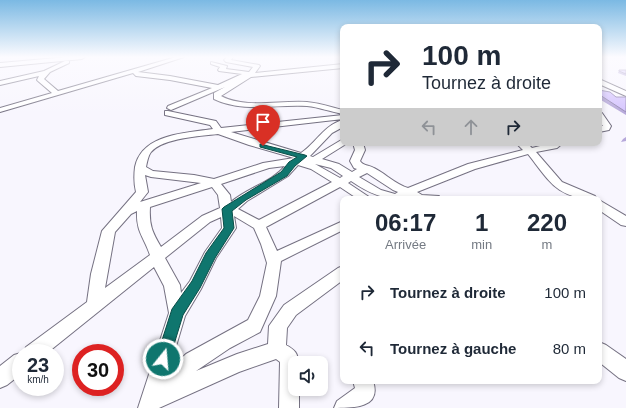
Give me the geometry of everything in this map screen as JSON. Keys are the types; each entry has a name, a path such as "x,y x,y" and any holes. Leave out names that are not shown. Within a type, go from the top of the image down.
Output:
{"street":[{"path":"0,83 29,76"},
{"path":"41,76 40,82 58,93"},
{"path":"0,110 116,76"},
{"path":"153,76 218,87"},
{"path":"246,76 218,87 169,110 213,123 218,131 252,143 305,160 335,166 377,192 395,196"},
{"path":"246,76 217,97 231,103 305,104 340,111"},
{"path":"602,84 626,94"},
{"path":"94,306 99,274 110,232 126,211 138,199 142,192 140,186 141,169 144,154 150,147 163,140 218,131 340,117"},
{"path":"602,120 606,128 602,129"},
{"path":"305,160 329,131 340,125"},
{"path":"45,344 206,219 230,208 242,198 305,160 340,143"},
{"path":"359,146 360,150 355,161 358,166 383,177 397,188 400,196"},
{"path":"526,146 531,150 538,162 555,182 585,196"},
{"path":"402,196 489,160 554,146"},
{"path":"126,211 267,165 305,160 361,196"},
{"path":"141,169 150,174 194,178 214,182 224,195 230,208 229,228 210,256 196,284 177,313 149,405"},
{"path":"259,225 366,169"},
{"path":"403,196 412,193 414,196"},
{"path":"144,205 143,220 146,234 158,256 160,265 172,285 177,313"},
{"path":"602,206 626,222"},
{"path":"149,405 193,361 254,326 268,296 274,263 268,244 259,225 230,208"},
{"path":"273,259 340,226"},
{"path":"277,350 278,326 290,310 340,274"},
{"path":"149,405 236,363 277,350 289,357 290,408"},
{"path":"602,353 626,371"},
{"path":"0,378 12,369"},
{"path":"344,408 366,392 364,384"}],"building":[{"path":"602,91 610,92 616,97 626,97 626,112 602,96"}],"route":[{"path":"163,359 177,313 196,284 210,256 229,228 227,209 234,206 242,198 284,174 292,164 303,156 263,146"}]}
